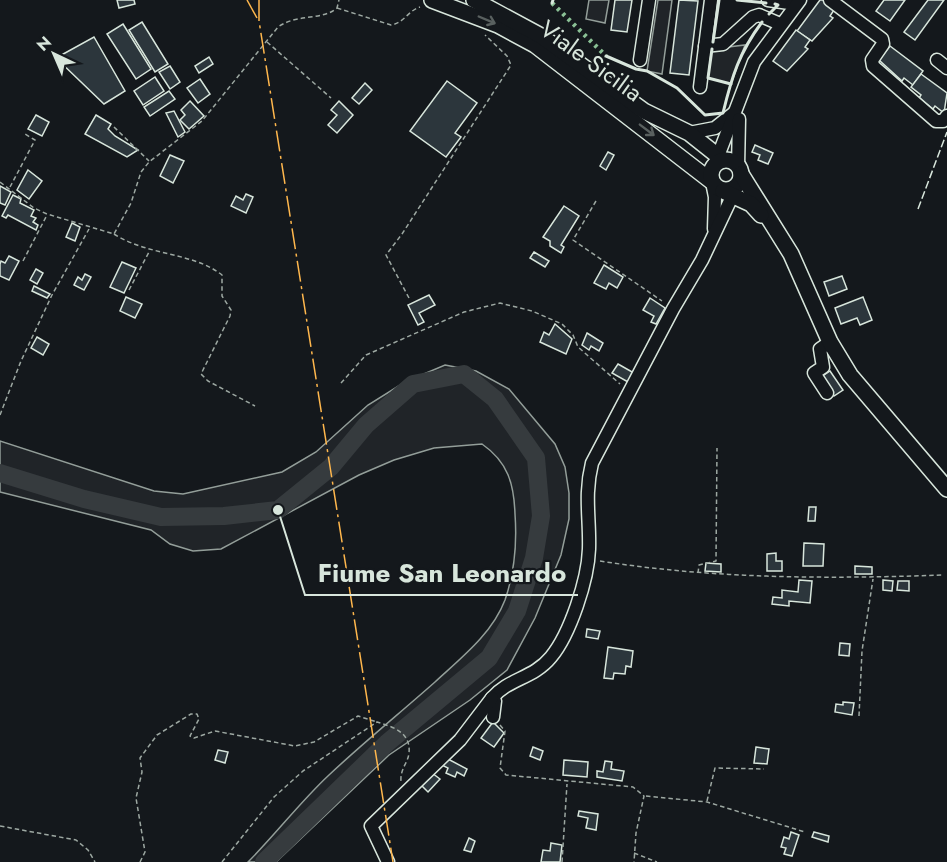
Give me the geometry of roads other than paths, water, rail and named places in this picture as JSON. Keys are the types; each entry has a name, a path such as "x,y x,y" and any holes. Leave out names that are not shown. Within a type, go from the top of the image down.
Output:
{"main road":[{"name":"Viale Sicilia","path":"430,4 498,25 535,45 728,182 732,161 719,161 689,133 660,121 542,36 474,0"},
{"path":"719,161 711,172 728,182 770,224 804,280 830,342 850,375 910,449 947,489"},
{"path":"728,182 770,224"},
{"path":"933,472 947,482"}],"street":[{"path":"640,60 649,0"},
{"path":"700,87 711,0"},
{"path":"768,0 798,2"},
{"path":"830,0 882,39 883,44 872,60 873,66 936,122 942,122 947,116"},
{"path":"719,161 754,62 798,2"},
{"path":"705,46 723,44 753,17 759,15 780,24"},
{"path":"937,60 947,68"},
{"path":"689,133 715,128 739,105"},
{"path":"388,862 371,826 460,740 492,698 512,682 537,672 563,642 587,559 586,486 602,440 713,238 737,138 739,105"},
{"path":"713,238 716,213 728,182"},
{"path":"827,393 814,374 823,367 820,349 830,342"},
{"path":"492,698 495,701 494,717"}],"waterway":[{"path":"0,473 84,499 161,517 224,516 278,510 331,467 366,425 413,384 464,374 495,399 536,458 541,516 534,558 517,611 489,658 387,743 264,862"}],"place":[{"name":"Fiume San Leonardo","path":"278,510"}]}
